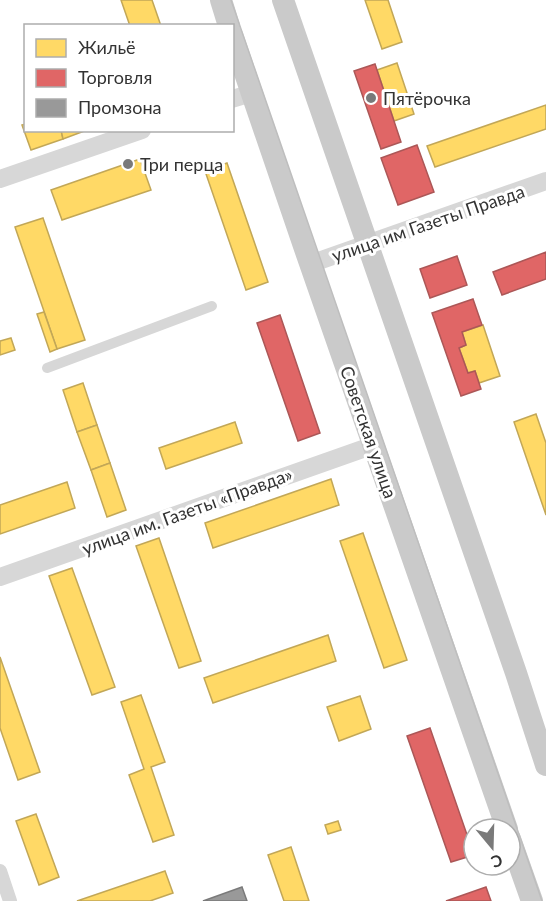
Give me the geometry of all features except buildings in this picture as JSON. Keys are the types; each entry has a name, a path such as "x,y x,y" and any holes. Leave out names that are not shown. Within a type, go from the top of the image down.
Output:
{"main road":[{"path":"221,0 228,24"},
{"path":"283,0 546,765"},
{"name":"Советская улица","path":"234,47 242,96 310,264 503,817"},
{"path":"522,873 532,901"}],"street":[{"path":"0,179 136,132"},
{"name":"улица им Газеты Правда","path":"310,264 546,181"},
{"path":"47,368 212,306"},
{"name":"улица им. Газеты «Правда»","path":"0,577 374,445"},
{"path":"0,871 10,901"}],"tram line":[{"path":"231,0 542,901"}],"place":[{"name":"Пятёрочка","path":"371,98"},
{"name":"Три перца","path":"128,164"}]}
